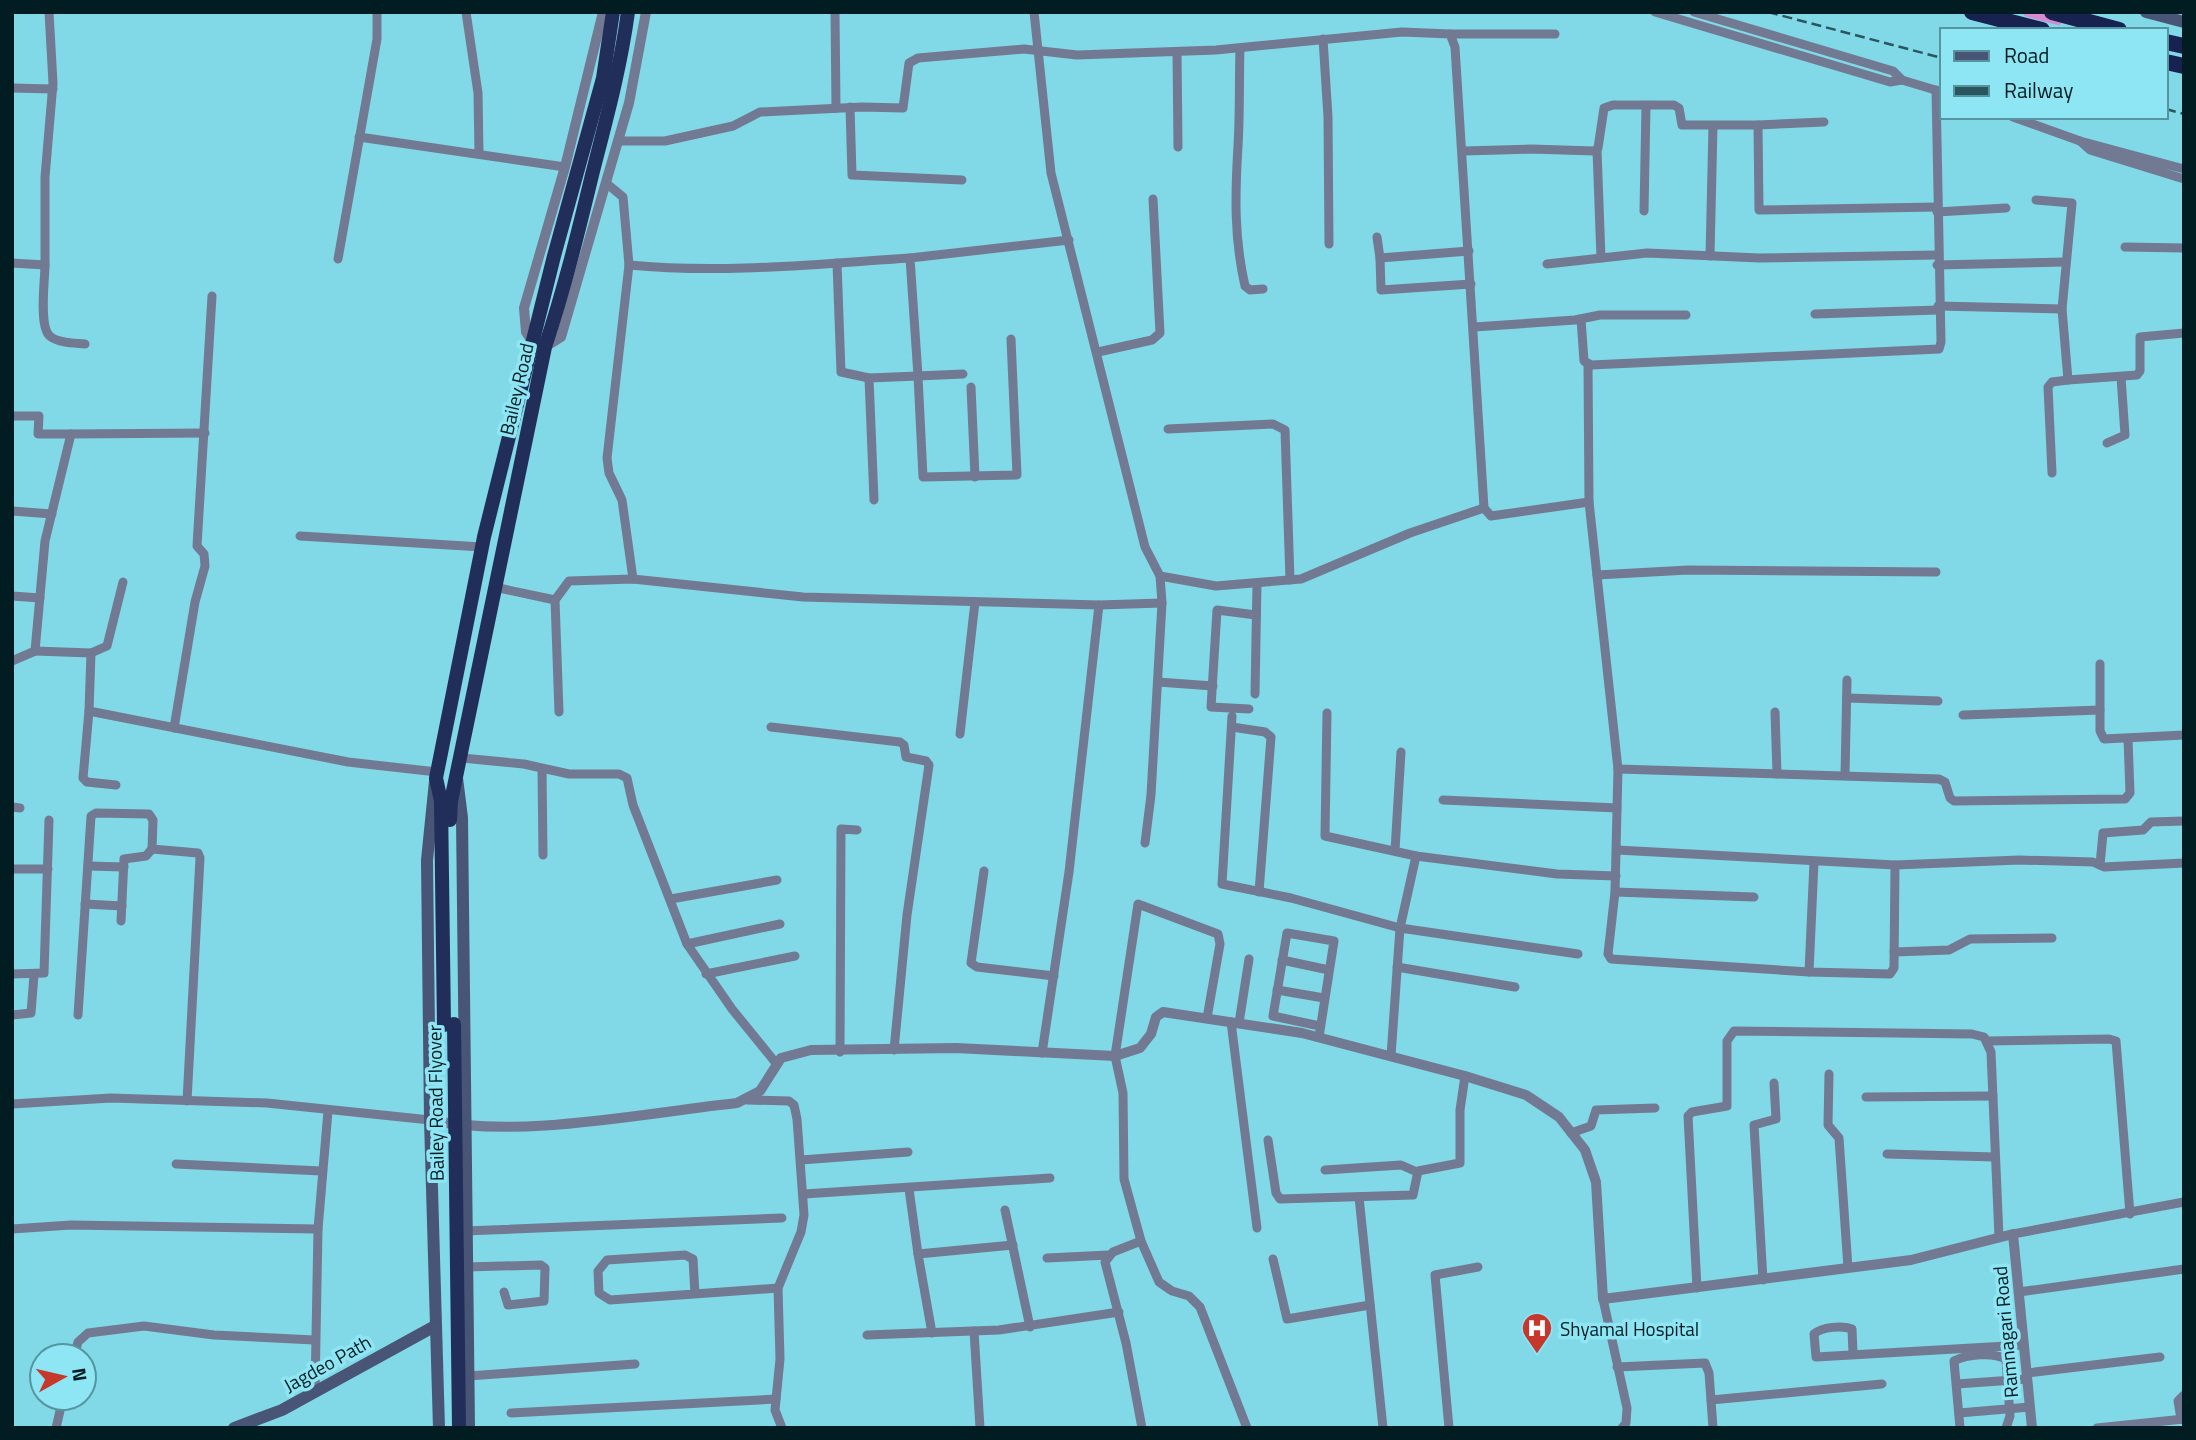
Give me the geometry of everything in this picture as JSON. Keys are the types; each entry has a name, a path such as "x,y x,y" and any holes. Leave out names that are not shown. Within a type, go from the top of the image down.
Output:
{"highway":[{"path":"539,345 603,78 612,12"},
{"name":"Bailey Road","path":"457,778 539,345 563,293 619,76 628,12"},
{"path":"1972,12 2034,28"},
{"path":"2052,12 2112,28"},
{"name":"Bailey Road Flyover","path":"459,1428 449,1025 441,801 437,775 482,547 539,345"},
{"name":"Bailey Road Flyover","path":"450,1428 451,801 457,778"}],"main road":[{"path":"2146,12 2184,22"},
{"path":"437,775 426,860 439,1428"},
{"path":"457,778 462,818 463,1127 469,1428"},
{"path":"434,1282 466,1282"},
{"name":"Jagdeo Path","path":"234,1428 266,1423 315,1391 435,1326"},
{"path":"436,1348 467,1347"}],"street":[{"path":"49,12 52,89 45,177 43,321 47,335 54,340 85,344"},
{"path":"338,258 377,39 377,12"},
{"path":"467,12 478,93 480,154"},
{"path":"603,12 565,167 524,308 526,332 539,345 561,337 619,141 646,12"},
{"path":"835,12 836,108"},
{"path":"1034,12 1051,173 1145,547 1160,576 1162,603 1158,682 1145,843"},
{"path":"1588,364 1933,351 1940,346 1937,260 1939,91 1902,80 1890,82 1655,12"},
{"path":"1695,12 1893,71 1902,80"},
{"path":"619,141 665,141 733,126 760,112 850,107 903,108 909,63 918,58 1024,49 1077,55 1177,52 1402,32 1555,34"},
{"path":"1450,34 1455,47 1464,151 1484,508 1491,516 1589,502"},
{"path":"1322,39 1328,117 1329,244"},
{"path":"1240,48 1238,147 1234,180 1238,256 1245,286 1250,290 1262,289"},
{"path":"1177,52 1178,147"},
{"path":"12,88 52,89"},
{"path":"1601,258 1597,150 1604,108 1612,105 1677,105 1680,124 1713,126 1824,122"},
{"path":"1644,211 1646,106"},
{"path":"850,107 852,175 962,180"},
{"path":"2019,119 2080,141 2184,169"},
{"path":"1758,125 1759,210 2006,208"},
{"path":"1710,256 1713,126"},
{"path":"359,137 565,167"},
{"path":"2080,141 2090,150 2184,179"},
{"path":"1464,151 1597,150"},
{"path":"606,183 623,197 629,265 607,458 612,484 622,500 633,579"},
{"path":"1098,352 1152,340 1160,333 1153,199"},
{"path":"2036,200 2072,203 2062,309 2068,380"},
{"path":"1377,237 1381,290 1471,284"},
{"path":"629,265 673,269 745,269 910,257 1069,240"},
{"path":"2125,247 2184,248"},
{"path":"1380,258 1469,251"},
{"path":"1547,264 1647,253 1759,258 2065,262"},
{"path":"910,257 923,477 1013,476 1018,471 1011,339"},
{"path":"837,262 841,372 869,378 963,374"},
{"path":"12,263 45,265"},
{"path":"174,728 195,602 205,566 204,554 197,546 212,296"},
{"path":"1815,314 1938,308 2062,309"},
{"path":"1474,327 1581,319 1600,315 1686,315"},
{"path":"1581,319 1584,358 1588,364 1589,502 1618,769 1616,876 1608,954 1611,959 1809,972 1890,974 1894,970 1895,865"},
{"path":"2052,473 2048,387 2052,382 2121,377 2138,373 2139,343 2142,335 2184,333"},
{"path":"2108,443 2124,435 2121,377"},
{"path":"869,378 874,500"},
{"path":"971,387 975,477"},
{"path":"12,416 39,416 38,434 205,433"},
{"path":"1168,429 1273,424 1285,430 1290,580"},
{"path":"35,651 45,541 71,434"},
{"path":"1160,576 1216,586 1301,579 1410,533 1484,508"},
{"path":"12,511 52,514"},
{"path":"300,536 482,547"},
{"path":"1597,575 1688,570 1936,572"},
{"path":"559,712 555,600 569,580 633,579 803,597 975,603 1162,603"},
{"path":"12,661 35,651 91,653 107,646 123,582"},
{"path":"1255,694 1257,583"},
{"path":"494,587 555,600"},
{"path":"12,596 40,598"},
{"path":"961,734 975,603"},
{"path":"1042,1053 1069,873 1099,605"},
{"path":"1249,709 1211,707 1217,610 1256,615"},
{"path":"91,653 83,778 87,782 116,785"},
{"path":"2100,664 2102,737 2110,741 2184,735"},
{"path":"1845,775 1847,680"},
{"path":"1158,682 1213,686"},
{"path":"1847,698 1938,701"},
{"path":"1963,715 2100,710"},
{"path":"89,711 348,762 437,775"},
{"path":"1775,712 1777,774"},
{"path":"1326,713 1325,836 1416,856 1557,874 1616,876"},
{"path":"1232,716 1222,884 1400,928 1577,954"},
{"path":"771,727 900,742 904,745 906,757 926,761 929,765 907,915 894,1050"},
{"path":"1232,727 1265,732 1271,737 1259,892"},
{"path":"1618,769 1942,779 1954,801 2125,799 2130,793 2128,739"},
{"path":"1395,850 1401,752"},
{"path":"462,758 520,763 569,774 619,774 627,778 633,804 687,944 706,974 775,1062"},
{"path":"542,769 543,855"},
{"path":"1443,800 1617,808"},
{"path":"78,1016 91,816 96,813 150,814 152,849 146,856 127,856 124,867 121,921"},
{"path":"12,974 44,973 49,820"},
{"path":"2100,865 2103,833 2143,831 2151,822 2184,821"},
{"path":"840,1052 841,829 857,830"},
{"path":"152,849 191,850 198,853 200,858 187,1101"},
{"path":"1617,850 1895,865 2019,860 2100,865 2184,863"},
{"path":"1391,1056 1400,928 1416,856"},
{"path":"1809,972 1814,862"},
{"path":"88,866 124,867"},
{"path":"12,869 48,869"},
{"path":"984,871 971,963 977,967 1054,976"},
{"path":"671,899 777,880"},
{"path":"1615,892 1754,897"},
{"path":"85,904 122,905"},
{"path":"1207,1018 1220,944 1218,934 1138,904 1115,1056 1123,1093 1124,1179 1141,1241 1164,1287 1189,1296 1200,1307 1247,1428"},
{"path":"687,944 780,924"},
{"path":"1319,1031 1334,941 1287,933 1273,1016 1391,1056 1526,1096 1559,1117 1585,1150 1596,1182 1603,1299 1627,1408 1626,1423 1622,1428"},
{"path":"1894,952 1949,950 1967,939 2052,939"},
{"path":"706,974 795,956"},
{"path":"1249,959 1235,1022 1257,1228"},
{"path":"1282,960 1329,970"},
{"path":"1397,967 1515,987"},
{"path":"12,1015 31,1013 34,975"},
{"path":"1277,990 1324,998"},
{"path":"747,1100 760,1091 775,1062 811,1050 840,1052 956,1048 1115,1056 1140,1048 1151,1034 1156,1017 1163,1012 1319,1031"},
{"path":"1697,1288 1688,1116 1692,1112 1727,1106 1727,1041 1730,1033 1739,1030 1972,1034 1988,1041 2116,1041 2130,1214"},
{"path":"1988,1041 1999,1237"},
{"path":"1829,1074 1827,1122 1839,1138 1848,1268"},
{"path":"1325,1170 1401,1165 1416,1172 1460,1163 1460,1110 1465,1076"},
{"path":"1763,1280 1754,1125 1776,1119 1774,1083"},
{"path":"1866,1097 1993,1096"},
{"path":"12,1104 111,1098 267,1103 430,1120 463,1127 554,1123 747,1100 783,1101 794,1105 804,1194 801,1232 778,1288 780,1359 775,1416 782,1428"},
{"path":"1572,1133 1590,1128 1594,1112 1599,1110 1655,1108"},
{"path":"315,1391 318,1229 328,1111"},
{"path":"1268,1140 1279,1198 1413,1195 1416,1172"},
{"path":"801,1160 908,1152"},
{"path":"1887,1154 1996,1157"},
{"path":"176,1164 321,1171"},
{"path":"804,1194 1050,1178"},
{"path":"909,1189 932,1333"},
{"path":"1359,1197 1382,1428"},
{"path":"1603,1299 1911,1260 2013,1234 2184,1202"},
{"path":"1005,1210 1030,1327"},
{"path":"465,1231 782,1218"},
{"path":"12,1229 71,1225 318,1229"},
{"name":"Ramnagari Road","path":"2013,1234 2032,1428"},
{"path":"1047,1258 1109,1255 1141,1241"},
{"path":"918,1254 1013,1245"},
{"path":"695,1294 693,1259 685,1255 607,1260 600,1264 598,1271 599,1293 610,1300 695,1294 778,1288"},
{"path":"1109,1255 1106,1268 1119,1312 1142,1428"},
{"path":"1273,1259 1287,1319 1370,1305"},
{"path":"466,1267 541,1265 545,1268 544,1301 508,1305 505,1292"},
{"path":"1449,1428 1435,1275 1478,1267"},
{"path":"2019,1292 2184,1269"},
{"path":"867,1335 1030,1327 1119,1312"},
{"path":"79,1342 88,1333 155,1326 206,1335 314,1340"},
{"path":"1853,1353 1852,1329 1848,1327 1821,1329 1814,1334 1816,1357 2024,1345"},
{"path":"974,1331 980,1428"},
{"path":"1960,1428 1954,1361 1961,1357 1995,1355 2006,1359 2010,1409 2006,1428"},
{"path":"1957,1384 2007,1381 2160,1357"},
{"path":"1617,1367 1705,1363 1708,1368 1713,1428"},
{"path":"468,1376 635,1364"},
{"path":"1711,1400 1882,1384"},
{"path":"2097,1428 2183,1419 2178,1401 2184,1395"},
{"path":"511,1413 776,1399"},
{"path":"1959,1413 2030,1407"}],"waterway":[{"path":"2028,12 2058,20"}],"railway":[{"path":"1768,12 1940,57"},
{"path":"2168,110 2184,114"}],"place":[{"name":"Shyamal Hospital","path":"1537,1355"}]}
